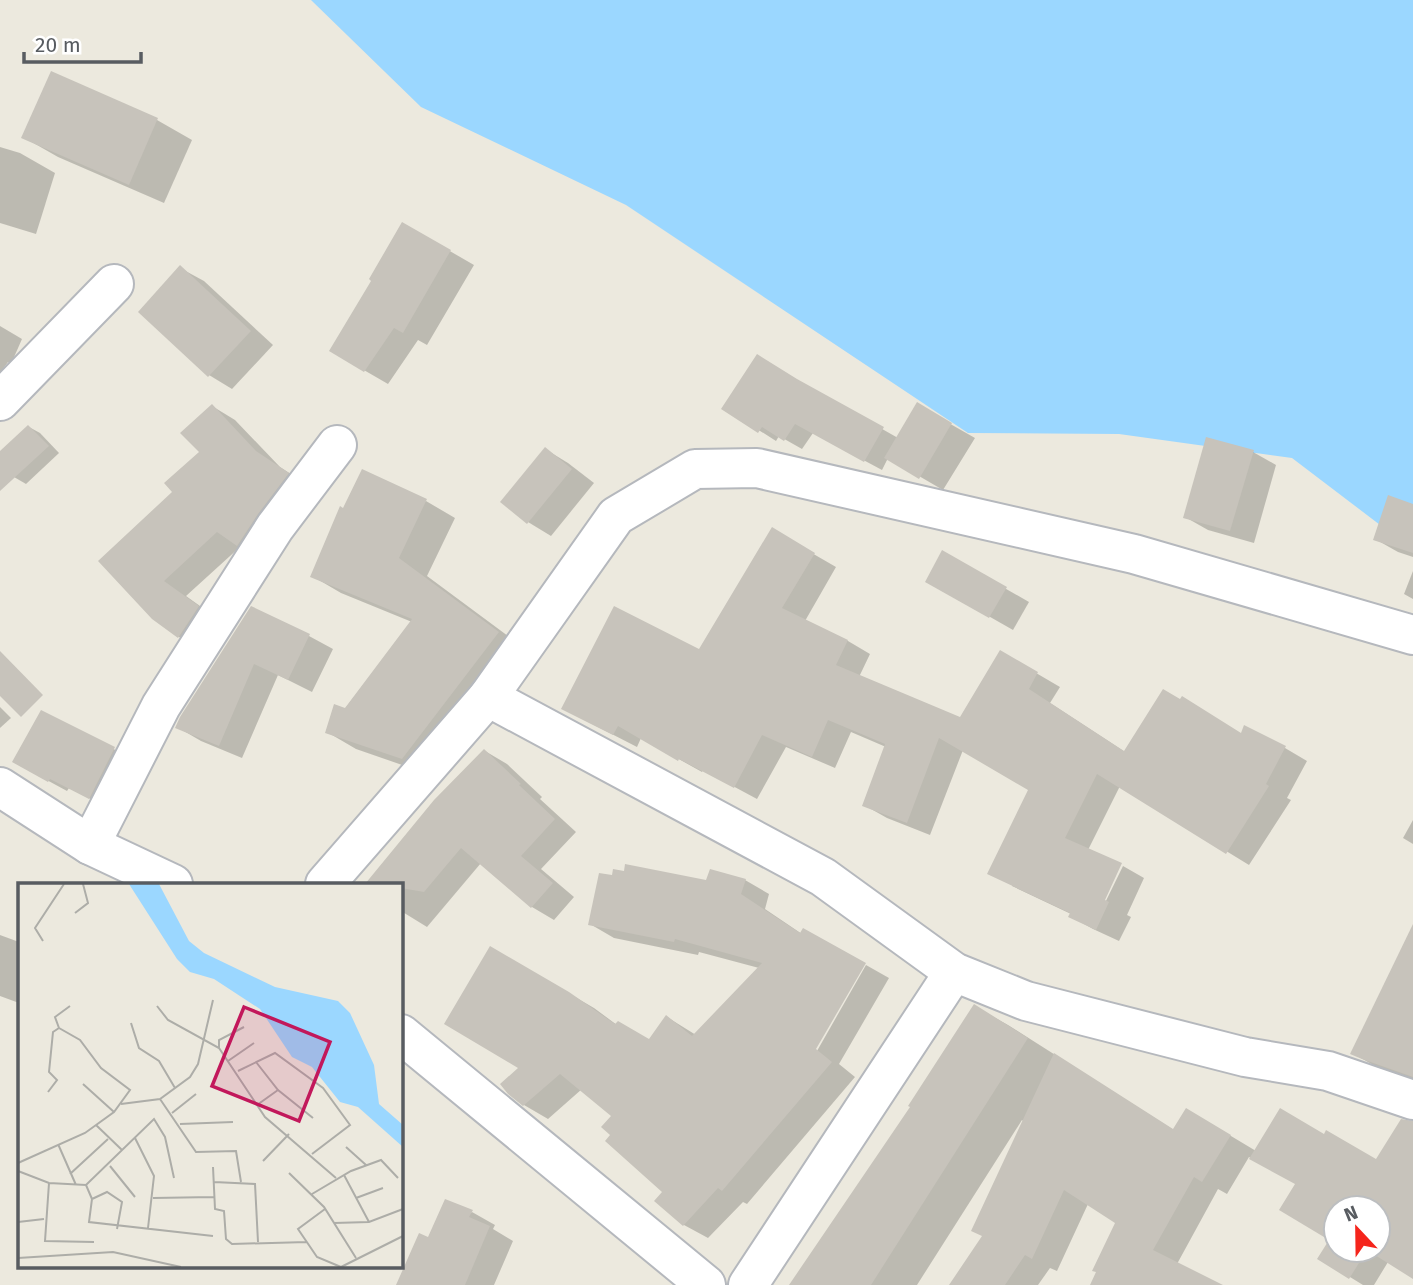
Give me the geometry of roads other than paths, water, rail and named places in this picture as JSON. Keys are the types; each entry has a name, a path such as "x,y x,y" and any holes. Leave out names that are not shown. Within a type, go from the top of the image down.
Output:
{"street":[{"path":"0,401 114,284"},
{"path":"90,845 161,706 275,527 338,445"},
{"path":"326,883 488,697 615,516 695,469 757,468 1120,551 1413,635"},
{"path":"488,697 823,877 954,972 1026,1001 1245,1057 1328,1071 1413,1100"},
{"path":"0,787 90,845 171,883"},
{"path":"748,1285 954,972"},
{"path":"402,1035 706,1285"}],"water":[{"path":"311,0 1413,0 1413,550 1292,458 1119,434 968,433 626,205 421,107"}]}
